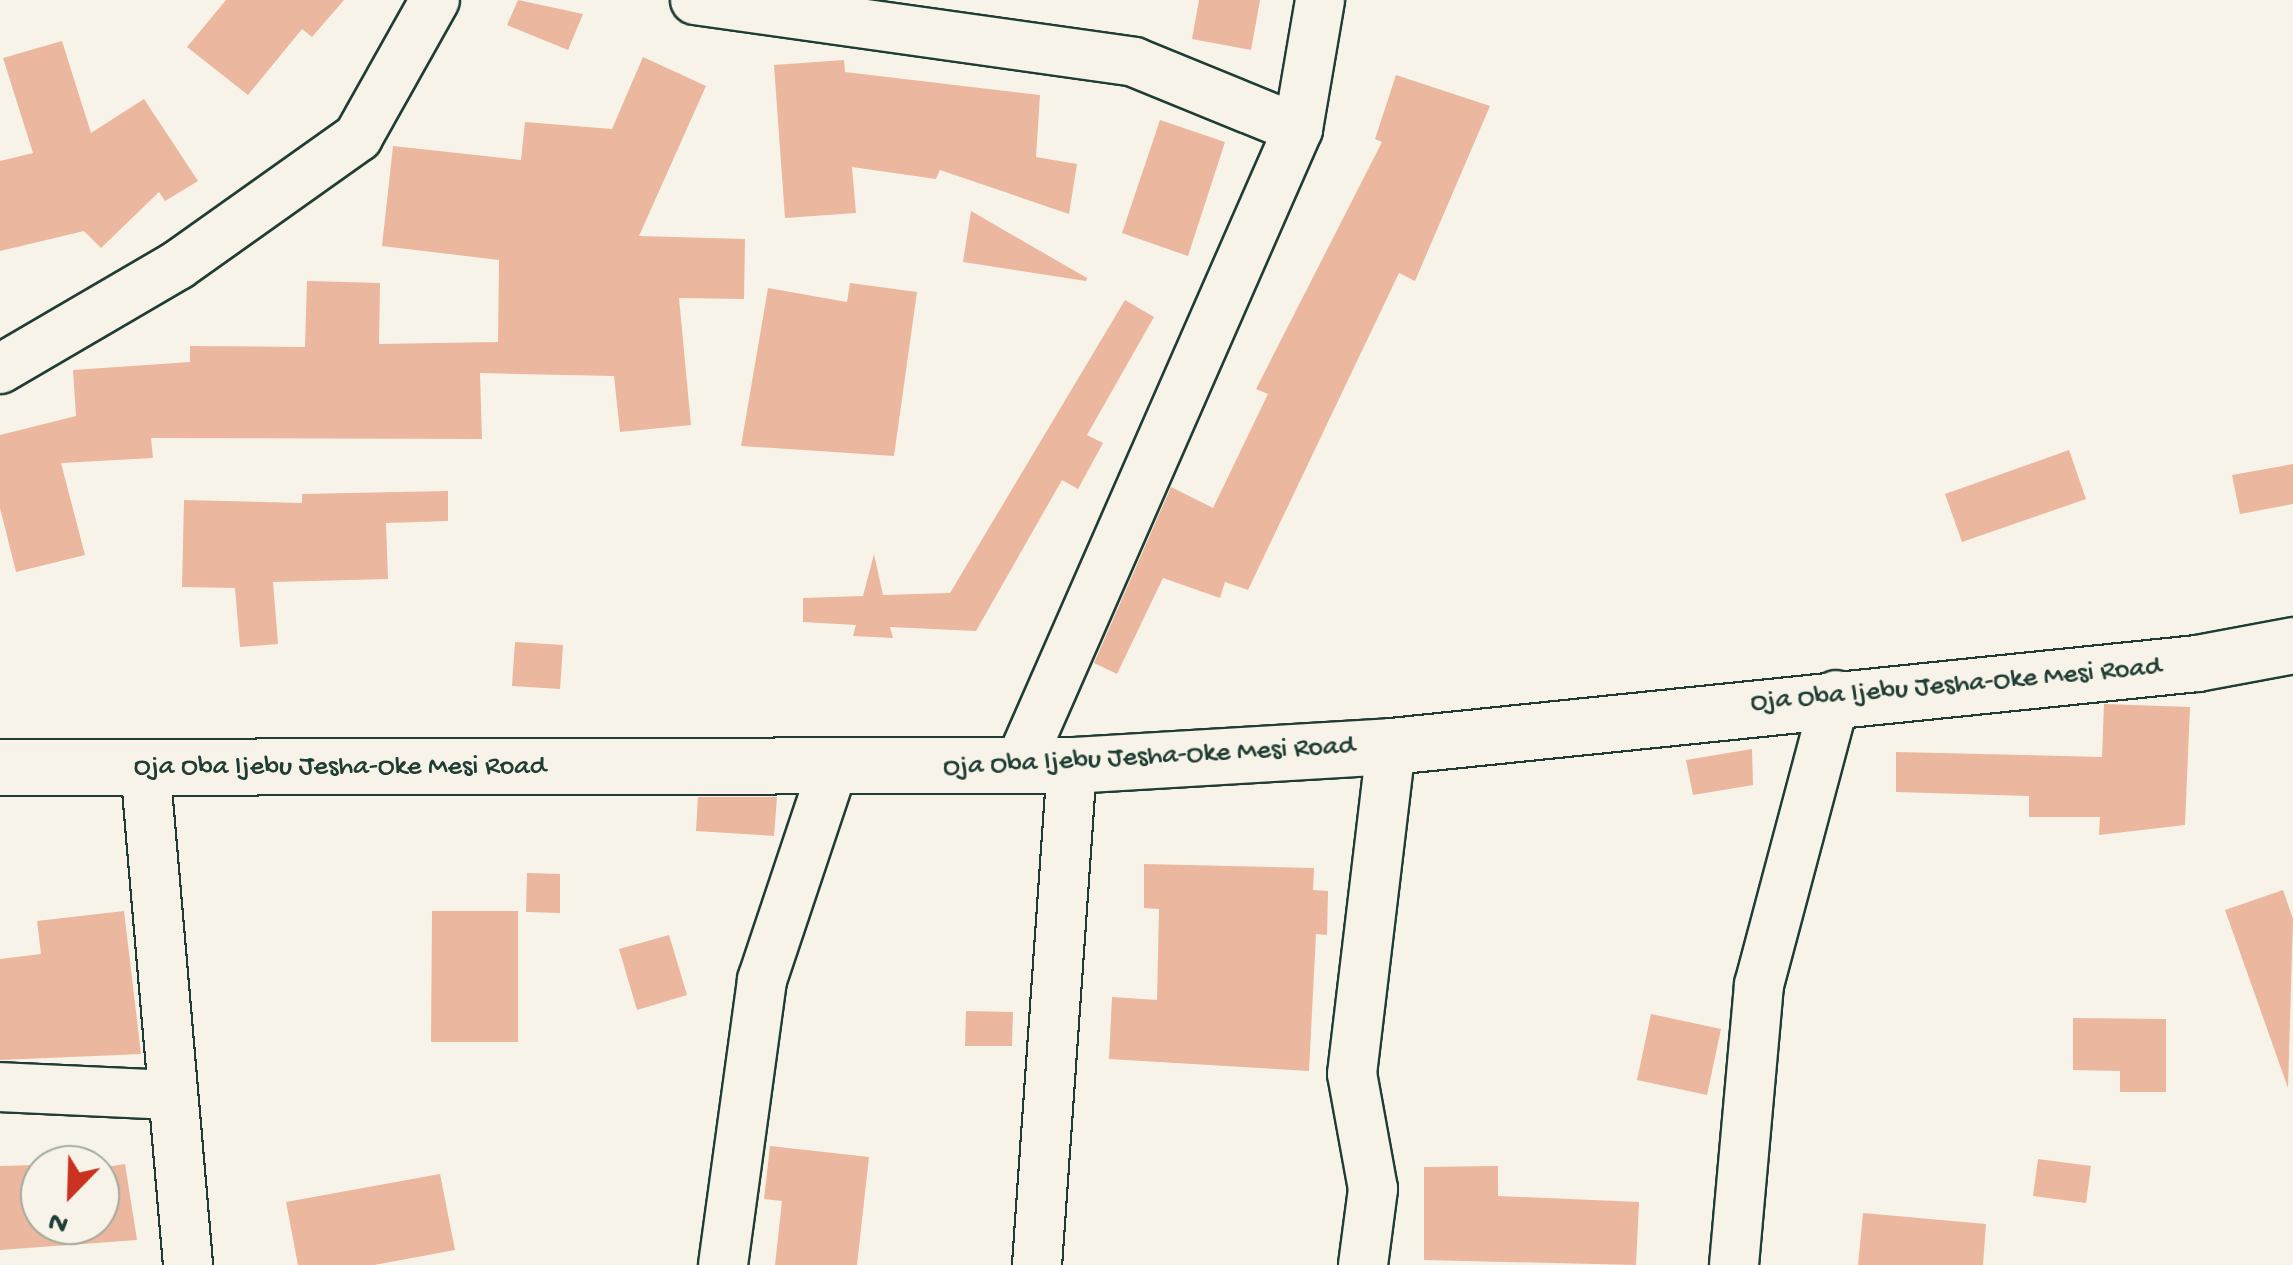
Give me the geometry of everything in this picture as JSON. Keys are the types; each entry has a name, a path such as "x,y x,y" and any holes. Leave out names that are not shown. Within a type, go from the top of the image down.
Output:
{"main road":[{"name":"Oja Oba Ijebu Jesha-Oke Mesi Road","path":"2,761 145,766 832,771 1072,765 1391,746 1836,695 2196,663 2293,645"}],"street":[{"path":"0,369 178,265 358,137 435,0"},
{"path":"695,0 1134,62 1298,129"},
{"path":"1019,765 1298,129 1320,0"},
{"path":"1734,1265 1759,985 1836,695"},
{"path":"1362,1265 1373,1188 1352,1074 1391,746"},
{"path":"1036,1265 1072,765"},
{"path":"145,766 169,1095 188,1265"},
{"path":"723,1265 762,980 832,771"},
{"path":"0,1087 169,1095"}],"building":[{"path":"226,0 344,0 312,37 302,29 248,95 187,47"},
{"path":"518,0 583,14 568,50 507,25"},
{"path":"1199,0 1260,0 1251,50 1192,39"},
{"path":"62,41 91,133 144,99 198,181 165,201 159,192 101,248 84,231 0,251 0,161 33,153 3,58"},
{"path":"643,57 706,86 639,236 745,239 744,299 679,298 691,425 620,432 614,376 480,373 482,439 151,438 153,458 61,463 85,555 16,572 0,508 0,435 76,416 73,370 190,362 190,346 305,347 307,281 380,283 379,344 498,342 499,260 382,246 393,146 521,160 525,122 612,129"},
{"path":"844,60 845,72 1040,95 1036,157 1077,164 1069,214 940,170 936,179 852,167 856,213 785,218 774,65"},
{"path":"1396,75 1490,106 1415,281 1399,273 1248,590 1225,582 1220,598 1163,578 1117,674 1094,663 1171,487 1213,508 1268,394 1256,389 1382,142 1375,139"},
{"path":"1160,120 1225,142 1188,256 1122,233"},
{"path":"971,211 1087,278 1086,281 963,262"},
{"path":"850,283 917,292 894,456 741,446 768,288 847,302"},
{"path":"1125,300 1154,317 1087,435 1103,443 1078,489 1062,480 976,631 890,627 893,638 853,636 856,625 803,622 803,598 863,596 874,554 883,595 950,593"},
{"path":"2069,450 2086,499 1962,542 1945,494"},
{"path":"2293,464 2293,504 2240,514 2232,475"},
{"path":"448,491 448,521 386,523 388,579 273,582 278,644 240,647 235,588 182,587 184,500 302,503 302,494"},
{"path":"515,642 563,645 560,689 512,686"},
{"path":"2104,704 2190,707 2185,825 2099,835 2100,817 2029,817 2029,796 1896,792 1896,752 2102,757"},
{"path":"1752,749 1753,785 1693,795 1686,760"},
{"path":"698,797 777,797 774,836 696,831"},
{"path":"1144,864 1314,868 1313,890 1328,891 1327,935 1316,934 1309,1071 1109,1059 1112,997 1157,1000 1159,909 1144,908"},
{"path":"527,873 560,874 560,913 526,912"},
{"path":"2283,890 2293,919 2288,1088 2225,910"},
{"path":"124,911 141,1054 0,1060 0,959 41,954 37,921"},
{"path":"432,911 518,911 518,1042 431,1042"},
{"path":"669,935 687,995 637,1010 619,949"},
{"path":"966,1011 1013,1012 1012,1046 965,1046"},
{"path":"1651,1014 1721,1029 1707,1095 1637,1080"},
{"path":"2073,1018 2166,1019 2166,1092 2120,1092 2120,1071 2073,1070"},
{"path":"770,1146 869,1157 857,1265 775,1265 782,1201 764,1199"},
{"path":"2038,1159 2091,1166 2086,1203 2033,1196"},
{"path":"125,1164 137,1240 120,1241 120,1165"},
{"path":"20,1165 20,1245 68,1245 0,1250 0,1166"},
{"path":"1498,1166 1498,1196 1639,1202 1636,1265 1424,1260 1424,1167"},
{"path":"440,1174 455,1250 374,1265 298,1265 286,1202"},
{"path":"1863,1213 1986,1224 1983,1265 1858,1265"}]}
